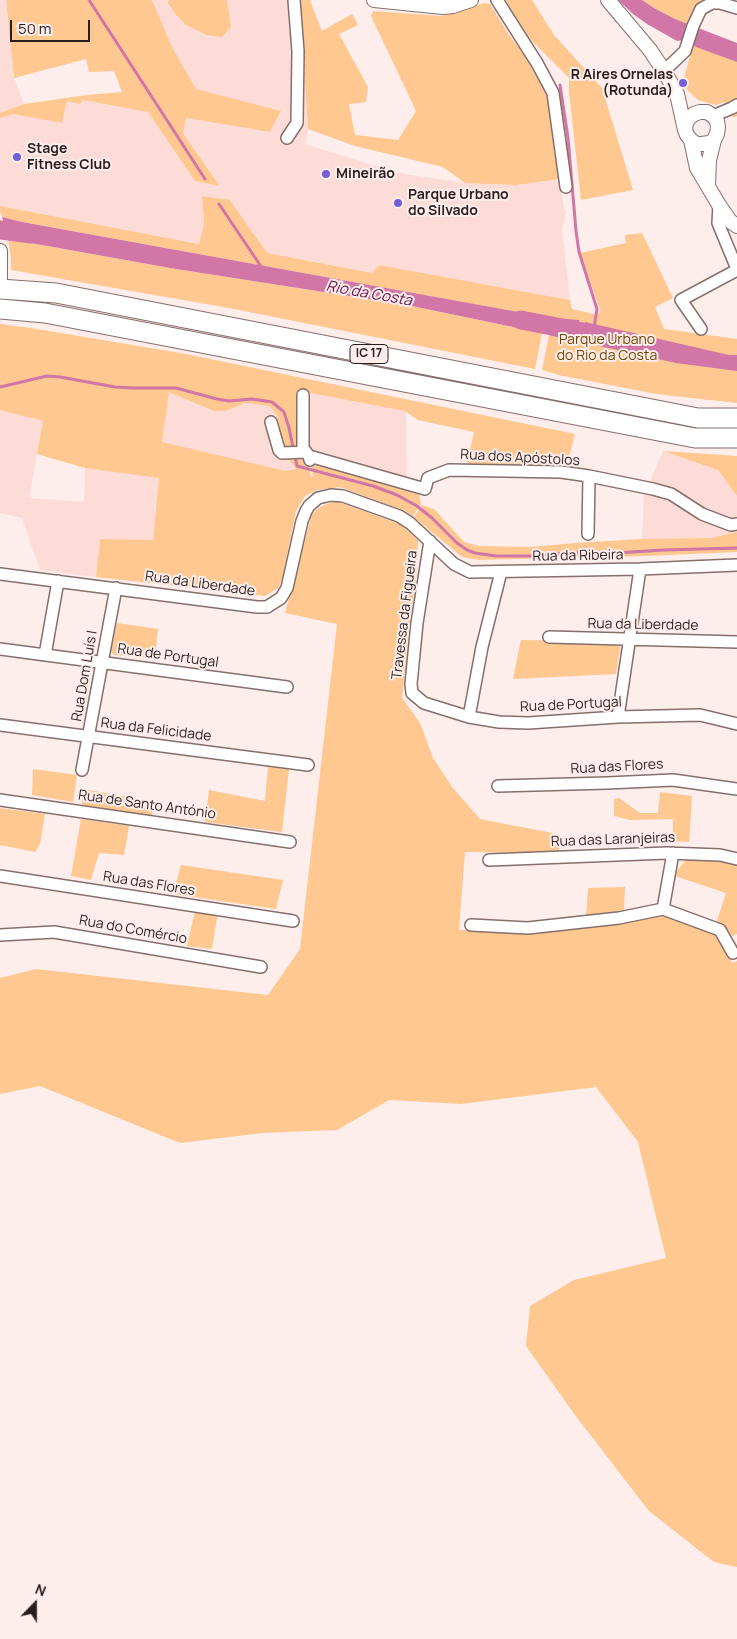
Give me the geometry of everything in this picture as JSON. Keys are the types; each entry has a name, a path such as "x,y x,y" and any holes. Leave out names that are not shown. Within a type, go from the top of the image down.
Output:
{"highway":[{"name":"IC 17","path":"0,288 56,293 698,418 737,418"},
{"name":"IC 17","path":"0,309 45,312 695,438 737,438"}],"street":[{"path":"288,138 297,123 298,51 294,0"},
{"path":"374,0 444,8 471,0"},
{"path":"497,0 537,63 553,93 566,187"},
{"path":"608,0 650,50 664,71 677,94 697,168 719,205 737,226"},
{"path":"664,71 685,51 697,15 706,5 720,3 737,8"},
{"path":"677,94 711,124"},
{"path":"711,124 694,114 686,123 688,135 696,144 702,144 711,124 735,106"},
{"path":"708,187 711,124"},
{"path":"701,329 681,300 737,270 718,223 719,205"},
{"path":"0,251 0,278"},
{"path":"271,422 282,453 306,455 303,448 303,395"},
{"name":"Rua dos Apóstolos","path":"306,455 425,489 428,478 449,470 561,472 589,476 670,494 702,514 730,525 737,524"},
{"path":"588,534 589,476"},
{"name":"Rua da Liberdade","path":"0,574 257,607 272,605 281,598 287,588 306,511 318,498 331,495 342,496 399,516 430,541"},
{"name":"Rua da Ribeira","path":"430,541 454,564 470,572 737,565"},
{"name":"Travessa da Figueira","path":"412,693 411,684 417,623 430,541"},
{"path":"618,717 640,569"},
{"path":"470,716 482,646 501,572"},
{"path":"45,655 58,581"},
{"name":"Rua Dom Luís I","path":"82,770 116,588"},
{"name":"Rua da Liberdade","path":"549,637 737,642"},
{"name":"Rua de Portugal","path":"0,649 287,688"},
{"name":"Rua de Portugal","path":"412,693 424,703 499,722 528,724 618,717 700,715 737,724"},
{"name":"Rua da Felicidade","path":"0,725 308,765"},
{"name":"Rua das Flores","path":"498,786 607,784 673,780 737,789"},
{"name":"Rua de Santo António","path":"0,800 290,842"},
{"path":"663,909 673,853"},
{"name":"Rua das Laranjeiras","path":"489,860 576,855 673,853 720,855 737,858"},
{"name":"Rua das Flores","path":"0,876 294,921"},
{"path":"471,925 528,928 619,918 663,909 720,930 733,953"},
{"name":"Rua do Comércio","path":"0,935 54,932 261,967"}],"shaded area":[{"path":"0,0 6,0 14,78 24,104 0,113"},
{"name":"Parque Urbano do Silvado","path":"152,0 300,0 308,129 305,144 398,173 465,183 516,185 560,179 564,210 566,211 562,230 570,300 379,265 372,273 267,253 230,200 202,196 204,224 200,244 0,206 0,118 13,114 62,123 67,101 81,100 148,112 195,181 220,185 183,132 186,118 270,132 281,112 196,89 172,47"},
{"path":"169,391 214,411 225,411 246,403 269,406 277,415 285,450 292,466 297,470 286,471 162,442"},
{"path":"305,392 406,411 407,475 400,488 311,460 299,449 297,441 297,402"},
{"path":"0,410 43,421 29,498 84,502 85,468 159,478 153,541 100,539 96,577 40,570 22,518 0,513"},
{"path":"663,451 718,470 737,496 737,532 711,538 642,539 644,496"}],"green space":[{"path":"6,0 152,0 172,47 196,89 281,111 270,132 186,118 183,133 220,186 195,181 148,112 82,100 80,104 67,101 62,123 13,114 0,118 0,113 24,104 122,92 114,71 89,72 86,59 14,78"},
{"path":"169,0 227,0 231,27 222,37 207,35 186,25 168,3"},
{"path":"300,0 312,0 310,1 322,31 352,14 358,25 339,34 368,87 366,102 349,104 355,135 398,140 416,111 371,16 373,11 441,16 484,3 490,4 509,35 545,81 551,96 560,179 516,185 465,183 443,167 355,146 308,129"},
{"path":"506,0 532,0 554,35 602,88 633,190 581,200 569,78 521,30"},
{"path":"642,0 705,0 696,5 688,24 675,19"},
{"path":"693,45 737,62 737,116 734,118 724,102 716,105 698,100 685,88 685,74"},
{"name":"Parque Urbano do Rio da Costa","path":"202,196 230,200 267,253 372,273 379,265 570,300 572,309 598,315 600,309 580,253 626,243 625,235 642,233 673,298 655,307 664,329 737,339 737,403 656,394 542,370 549,335 567,339 571,320 523,313 22,222 2,217 0,211 0,206 199,244 204,224"},
{"path":"8,239 176,269 407,305 542,333 535,369 229,308 11,270"},
{"path":"0,324 186,354 575,434 566,469 523,469 467,464 474,432 418,420 405,411 305,392 297,402 297,441 299,449 285,450 277,415 269,406 246,403 225,411 214,411 169,392 162,442 286,471 296,469 286,456 299,456 308,460 311,477 313,476 311,460 419,495 421,504 413,516 405,511 340,487 317,490 305,496 296,511 282,579 278,588 265,596 96,577 100,539 153,540 159,478 85,468 37,454 43,421 0,410"},
{"path":"663,451 737,456 737,496 718,470"},
{"path":"335,501 400,524 418,540 416,582 410,619 402,698 420,723 433,758 452,787 480,819 552,833 561,853 465,852 459,930 536,933 662,916 685,920 719,934 732,963 737,961 737,1567 714,1562 649,1511 575,1415 526,1346 530,1306 574,1280 666,1258 638,1142 596,1087 461,1104 389,1100 337,1130 262,1133 180,1143 40,1086 0,1094 0,978 36,969 268,995 300,949 337,624 285,613 312,514 320,507"},
{"path":"422,505 434,509 464,542 479,546 531,547 642,539 711,538 737,532 737,552 479,560 462,557 414,517"},
{"path":"117,623 158,629 155,658 114,655 110,651"},
{"path":"521,640 621,641 616,674 513,679"},
{"path":"268,767 289,769 282,832 205,822 209,790 265,801"},
{"path":"33,769 77,775 73,802 32,795"},
{"path":"83,789 154,802 152,816 82,805"},
{"path":"660,792 692,796 689,842 673,841 673,819 630,820 614,816 614,799 619,798 640,813 658,813"},
{"path":"0,808 45,814 40,844 35,852 0,845"},
{"path":"81,819 129,826 124,855 99,853 91,880 71,876"},
{"path":"688,857 737,864 737,934 732,936 717,921 726,893 675,876"},
{"path":"181,865 283,880 276,909 173,894"},
{"path":"625,887 624,910 586,918 588,888"},
{"path":"195,911 218,912 212,949 187,946"}],"water":[{"path":"618,0 642,0 675,19 737,43 737,62 696,47 684,40 677,41 647,24"},
{"path":"2,217 546,317 542,333 407,305 176,269 8,239"},
{"path":"553,318 579,320 580,343 549,335"},
{"path":"585,322 729,355 737,355 737,371 676,363 586,343"}],"waterway":[{"path":"89,0 205,179"},
{"path":"560,85 568,138 579,252 597,309 594,328"},
{"path":"219,204 262,268"},
{"name":"Rio da Costa","path":"0,230 31,234"},
{"name":"Rio da Costa","path":"521,320 609,338"},
{"path":"0,387 47,376 115,387 176,388 229,401 252,399 272,402 284,412 297,466 373,486 397,495 417,506 457,543 475,553 496,556 530,556 568,553 737,548"}],"place":[{"name":"R Aires Ornelas (Rotunda)","path":"683,83"},
{"name":"Stage Fitness Club","path":"17,157"},
{"name":"Mineirão","path":"326,174"},
{"name":"Parque Urbano do Silvado","path":"398,203"}]}
